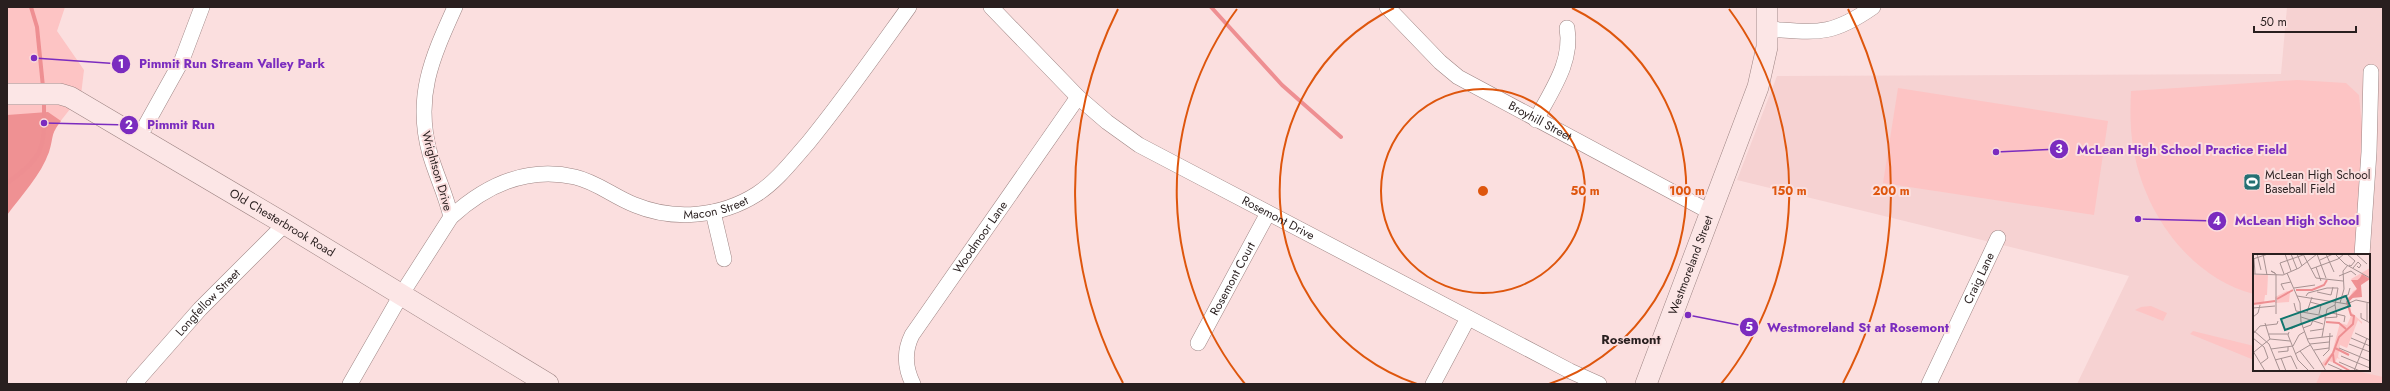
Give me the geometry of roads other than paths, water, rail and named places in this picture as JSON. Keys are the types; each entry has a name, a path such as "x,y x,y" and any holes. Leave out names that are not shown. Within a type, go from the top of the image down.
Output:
{"street":[{"path":"138,139 182,60 202,7"},
{"name":"Wrightson Drive","path":"350,384 401,295 451,217 446,197 430,154 423,110 425,87 430,64 454,7"},
{"name":"Macon Street","path":"451,217 479,194 496,185 515,178 554,174 575,177 595,184 634,205 653,211 674,215 713,212 734,206 756,194 785,170 834,112 909,7"},
{"name":"Rosemont Drive","path":"991,7 1078,97 1107,122 1152,152 1570,372 1599,384"},
{"name":"Broyhill Street","path":"1387,7 1440,62 1458,77 1710,212"},
{"name":"Westmoreland Street","path":"1646,384 1758,87 1766,47 1767,7"},
{"path":"1767,29 1828,31 1842,27 1873,7"},
{"path":"1536,120 1565,64 1568,50 1567,28"},
{"path":"2362,254 2369,152 2371,72"},
{"name":"Old Chesterbrook Road","path":"14,94 60,94 70,97 138,139 285,224 548,384"},
{"name":"Woodmoor Lane","path":"913,384 906,364 906,351 912,335 1078,97"},
{"path":"713,212 724,259"},
{"name":"Rosemont Court","path":"1198,343 1268,214"},
{"name":"Longfellow Street","path":"134,384 200,309 285,224"},
{"name":"Craig Lane","path":"1929,384 1998,238"},
{"path":"1433,384 1468,318"}],"waterway":[{"path":"31,7 37,27 43,87"},
{"path":"1211,7 1282,85 1341,137"},
{"path":"7,183 30,165 36,157 43,139 44,100"}],"place":[{"name":"Pimmit Run Stream Valley Park","path":"34,58"},
{"name":"Pimmit Run","path":"44,123"},
{"name":"McLean High School Practice Field","path":"1996,152"},
{"name":"McLean High School Baseball Field","path":"2252,182"},
{"name":"McLean High School","path":"2138,219"},
{"name":"Westmoreland St at Rosemont","path":"1688,315"}],"district":[{"name":"Rosemont","path":"1631,339"}]}
